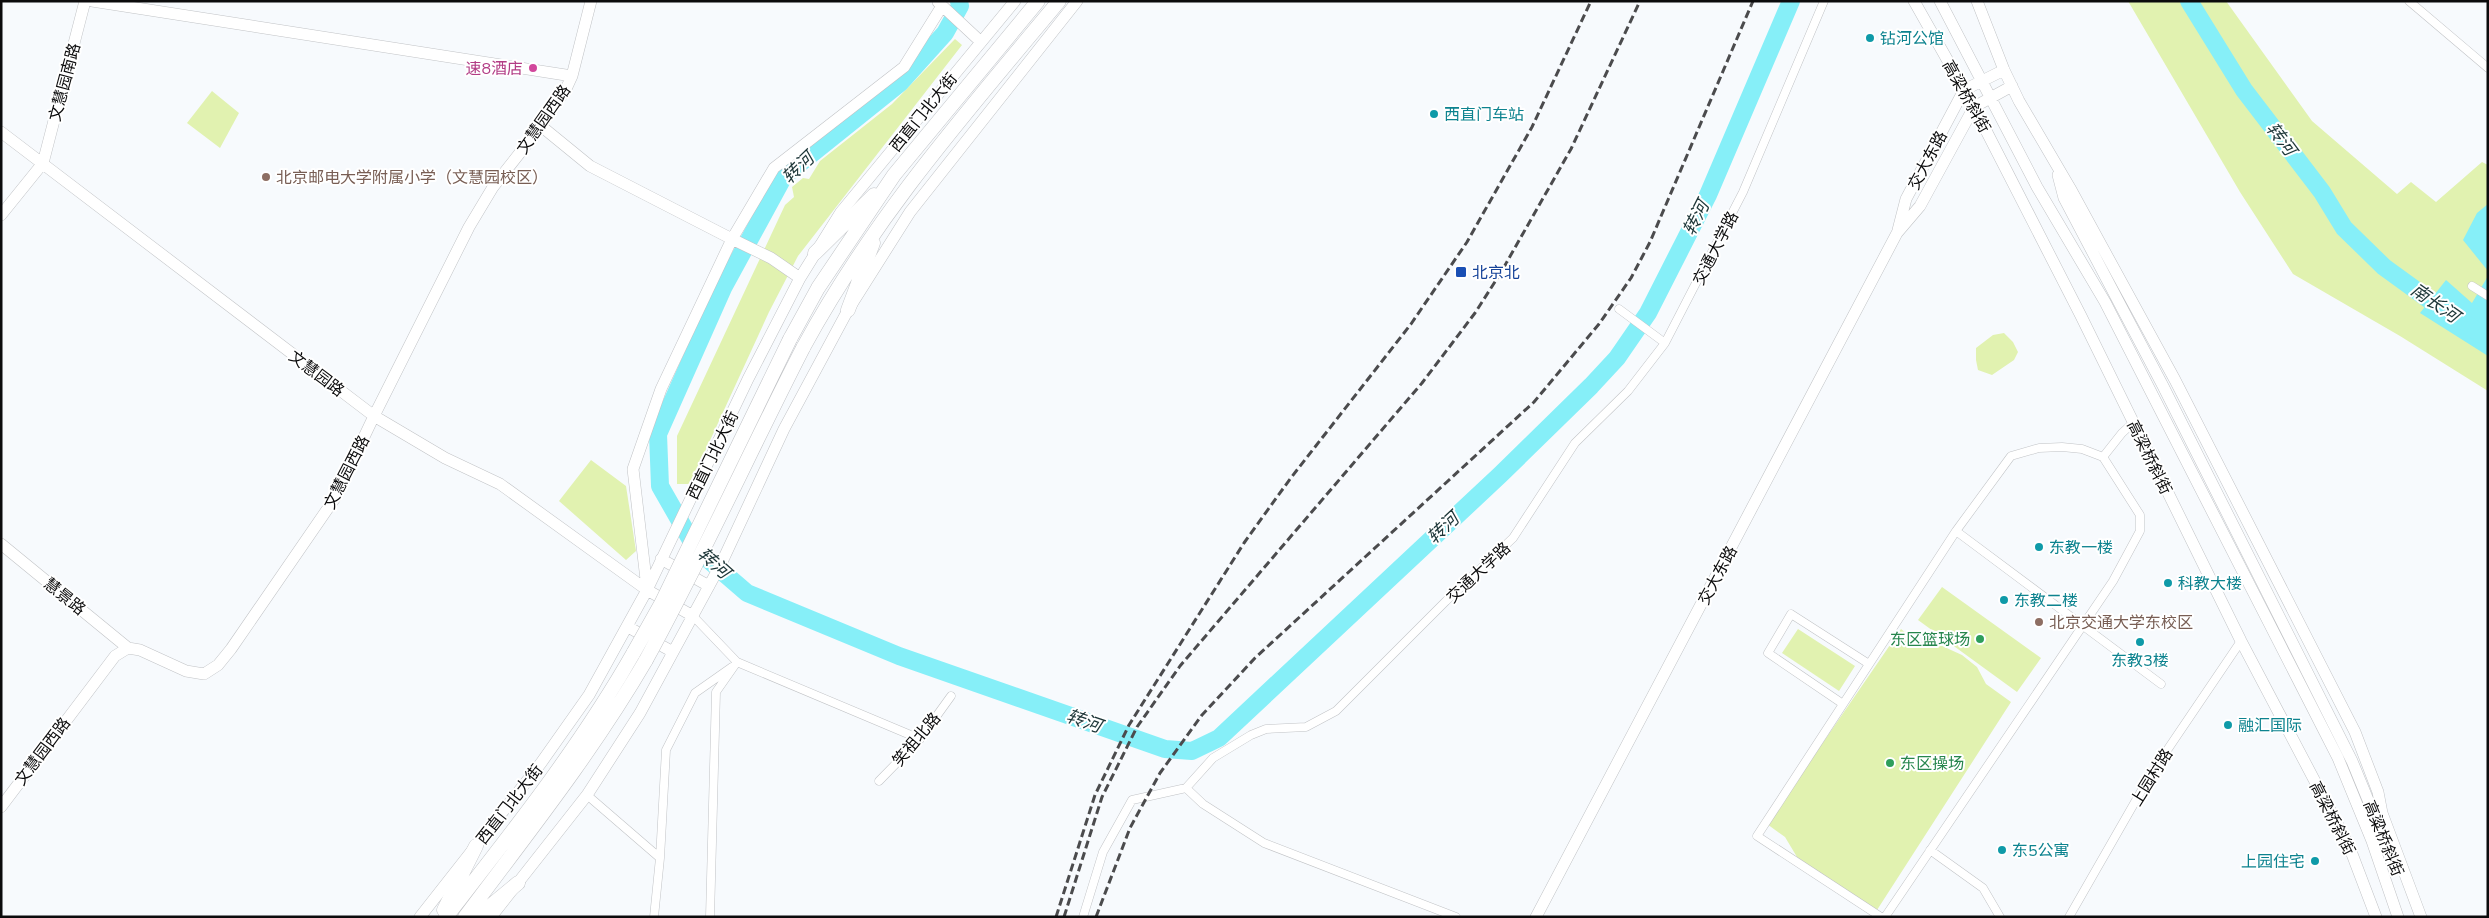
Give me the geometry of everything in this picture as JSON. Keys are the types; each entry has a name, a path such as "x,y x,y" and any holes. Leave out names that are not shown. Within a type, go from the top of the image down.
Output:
{"highway":[{"name":"西直门北大街","path":"446,917 556,775 605,704 662,604 790,339 818,288 894,175 1038,1"},
{"name":"西直门北大街","path":"465,917 612,718 673,611 803,348 830,298 883,218 924,163 1059,1"},
{"path":"815,253 894,175"},
{"path":"848,310 883,218"},
{"path":"440,917 476,846"},
{"path":"477,917 518,883"}],"street":[{"name":"文慧园南路","path":"43,163 85,1"},
{"path":"92,1 572,76"},
{"name":"文慧园西路","path":"1,807 115,656 128,648 140,650 186,671 204,674 218,665 335,498 469,227 494,186 541,126 572,76 591,1"},
{"name":"西直门北大街","path":"420,917 541,763 589,695 647,590 748,379 800,278 841,212 1015,1"},
{"path":"491,917 588,795 640,713 722,562 784,429 848,310 910,212 1077,1"},
{"name":"交通大学路","path":"1186,788 1213,758 1251,735 1266,729 1306,727 1336,712 1446,601 1513,538 1575,443 1628,391 1665,343 1744,192 1824,1"},
{"name":"高梁桥斜街","path":"1914,1 1974,106 2241,641 2349,846 2376,917"},
{"name":"高梁桥斜街","path":"1940,1 1992,97 2037,187 2106,302 2338,758 2392,896"},
{"path":"1978,1 2012,86 2175,380 2354,732 2378,792 2382,813 2421,917"},
{"path":"2414,3 2488,68"},
{"path":"647,590 644,551 633,470 661,389 731,243 774,168 904,67 942,6 981,42"},
{"path":"1964,90 2004,70"},
{"path":"1974,106 2012,86"},
{"name":"交大东路","path":"1897,233 1906,199 1964,90"},
{"name":"交大东路","path":"1536,917 1897,233 1920,206 1974,106"},
{"path":"541,126 590,166 731,243 800,278"},
{"name":"文慧园路","path":"1,132 374,416 445,458 500,484 647,590 693,616"},
{"path":"1,215 43,163"},
{"path":"2055,163 2064,198 2163,386 2352,761"},
{"path":"2472,286 2488,296"},
{"path":"1619,309 1665,343"},
{"path":"2103,457 2122,433 2133,423"},
{"path":"1880,917 1757,836 1956,531 2011,456 2039,448 2062,447 2082,448 2103,457 2140,515 2140,531 2113,581 1885,917"},
{"path":"1956,531 2161,684"},
{"name":"慧景路","path":"1,544 128,648"},
{"path":"663,554 708,588"},
{"path":"1843,704 1768,653 1791,614 1869,664"},
{"path":"693,616 738,662 920,738"},
{"path":"628,627 673,652"},
{"name":"上园村路","path":"2069,917 2151,774 2241,641"},
{"path":"654,917 660,858 666,750 695,693 738,662"},
{"path":"710,917 716,692 738,662"},
{"name":"笑祖北路","path":"879,782 920,738 951,696"},
{"path":"2352,761 2354,732"},
{"name":"高粱桥斜街","path":"2352,761 2414,917"},
{"path":"1083,917 1103,852 1132,800 1186,788 1203,804 1264,843 1456,917"},
{"path":"588,795 660,858"},
{"path":"1930,850 1983,888 2000,917"},
{"name":"高粱桥斜街","path":"2392,896 2398,917"}],"green space":[{"path":"2128,1 2226,1 2312,121 2397,194 2411,182 2436,202 2482,162 2488,165 2488,391 2400,336 2293,274 2240,192"},
{"path":"955,39 962,45 798,256 769,312 690,484 677,484 677,436 785,205 794,197 792,187 803,178 809,179 820,161 892,104"},
{"path":"212,91 239,113 220,148 187,123"},
{"path":"2004,333 2013,342 2018,352 2014,360 1992,375 1978,370 1976,348 1993,335"},
{"path":"591,460 626,486 636,551 626,560 559,501"},
{"name":"东区篮球场","path":"1942,587 2041,658 2017,692 1918,620"},
{"path":"1798,629 1855,666 1839,691 1782,653"},
{"name":"东区操场","path":"1901,629 1917,642 1940,645 1962,655 1977,667 1986,684 2011,702 1877,910 1800,862 1785,837 1767,824"}],"water":[{"path":"2488,204 2488,271 2463,240 2477,213"},
{"name":"南长河","path":"2488,276 2488,356 2420,313 2446,280 2472,303"}],"waterway":[{"name":"转河","path":"959,1 960,6 945,33 900,83 784,176 723,288 658,434 660,486 696,549 747,593 899,656 1165,749 1192,751 1219,738 1500,475 1617,358 1648,313 1708,195 1791,1"},
{"name":"转河","path":"2189,1 2244,90 2322,192 2344,228 2384,267 2446,312 2488,338"}],"railway":[{"path":"1056,917 1095,795 1129,725 1244,543 1290,479 1411,324 1467,242 1532,127 1591,1"},
{"path":"1064,917 1102,797 1137,727 1180,666 1422,383 1475,313 1500,274 1571,149 1640,1"},
{"path":"1096,917 1130,828 1160,773 1202,715 1255,658 1534,402 1599,324 1631,278 1650,242 1753,1"}],"place":[{"name":"钻河公馆","path":"1870,38"},
{"name":"速8酒店","path":"533,68"},
{"name":"西直门车站","path":"1434,114"},
{"name":"北京邮电大学附属小学（文慧园校区）","path":"266,177"},
{"name":"北京北","path":"1461,272"},
{"name":"东教一楼","path":"2039,547"},
{"name":"科教大楼","path":"2168,583"},
{"name":"东教二楼","path":"2004,600"},
{"name":"北京交通大学东校区","path":"2039,622"},
{"name":"东区篮球场","path":"1980,639"},
{"name":"东教3楼","path":"2140,642"},
{"name":"融汇国际","path":"2228,725"},
{"name":"东区操场","path":"1890,763"},
{"name":"东5公寓","path":"2002,850"},
{"name":"上园住宅","path":"2315,861"}]}
